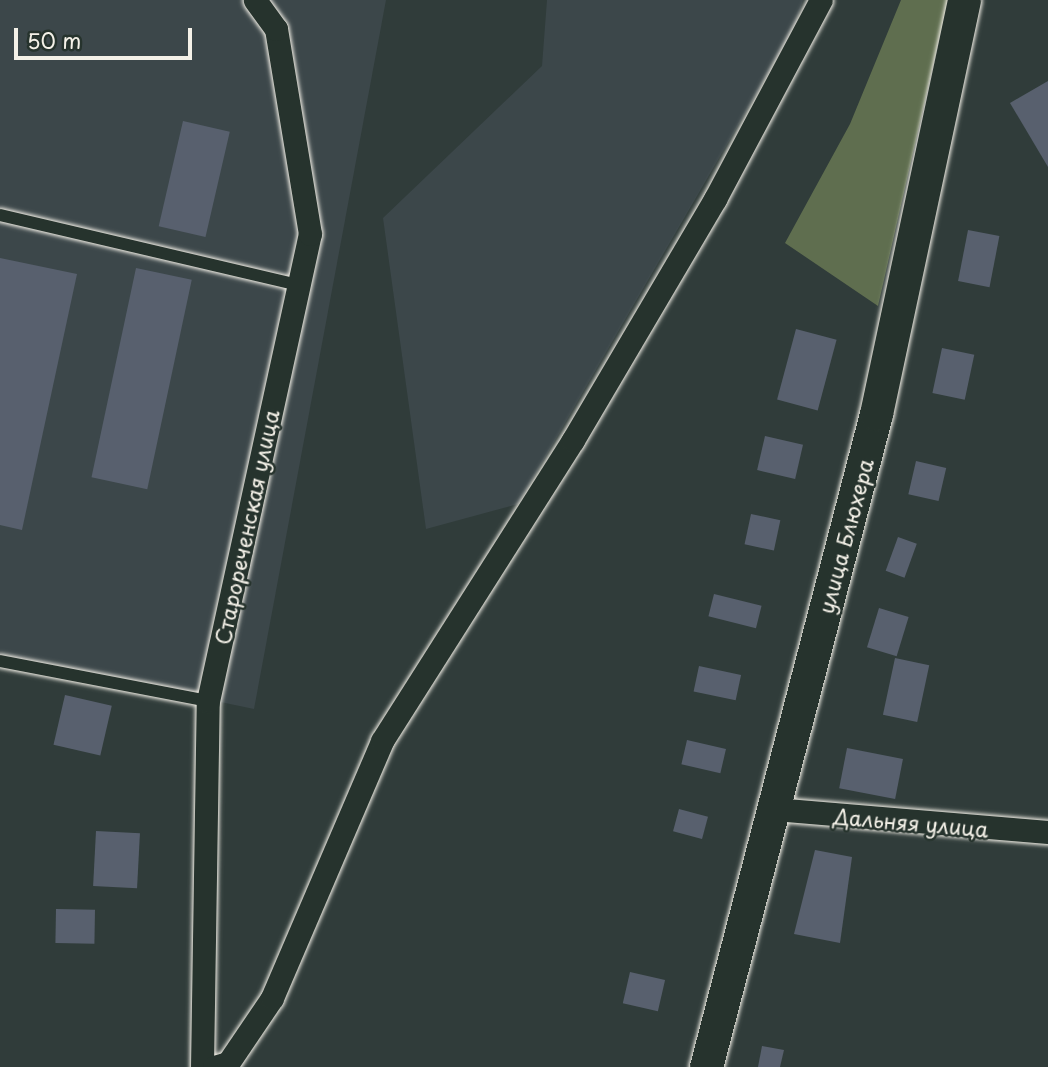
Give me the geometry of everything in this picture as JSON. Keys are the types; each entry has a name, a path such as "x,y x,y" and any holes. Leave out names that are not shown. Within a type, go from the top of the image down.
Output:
{"main road":[{"name":"улица Блюхера","path":"706,1067 876,414 964,0"}],"street":[{"name":"Старореченская улица","path":"202,1067 208,701 310,234 276,29 255,0"},
{"path":"214,1067 228,1063 272,998 382,741 573,440 715,199 821,0"},
{"name":"Дальняя улица","path":"774,809 1048,832"}],"lane":[{"path":"0,215 299,285"},
{"path":"0,662 208,701"}],"shaded area":[{"path":"0,0 386,0 254,709 0,656"},
{"path":"547,0 803,0 794,29 518,504 426,529 383,218 542,66"}],"green space":[{"path":"901,0 948,0 878,306 785,243 850,124"}],"building":[{"path":"1048,81 1048,167 1010,103"},
{"path":"183,121 230,132 205,237 159,226"},
{"path":"968,230 999,236 989,287 958,281"},
{"path":"0,258 77,274 22,530 0,525"},
{"path":"136,268 192,280 147,489 92,477"},
{"path":"796,329 837,340 818,410 777,400"},
{"path":"942,348 974,355 965,400 932,393"},
{"path":"765,436 803,445 795,479 757,470"},
{"path":"916,461 946,468 939,501 908,494"},
{"path":"751,514 780,520 774,551 745,544"},
{"path":"898,537 917,544 904,578 886,571"},
{"path":"714,594 762,606 756,628 708,616"},
{"path":"879,608 909,617 897,656 867,647"},
{"path":"895,658 929,665 917,722 883,715"},
{"path":"699,666 741,675 736,700 694,691"},
{"path":"65,695 112,706 100,755 54,745"},
{"path":"687,740 726,749 720,773 681,764"},
{"path":"847,748 903,759 895,799 839,788"},
{"path":"679,809 708,817 702,839 673,831"},
{"path":"96,831 140,833 137,888 93,886"},
{"path":"815,850 852,857 840,943 794,934"},
{"path":"56,909 95,910 94,944 55,943"},
{"path":"630,972 665,980 658,1011 623,1003"},
{"path":"762,1046 784,1050 780,1067 758,1067"}]}
